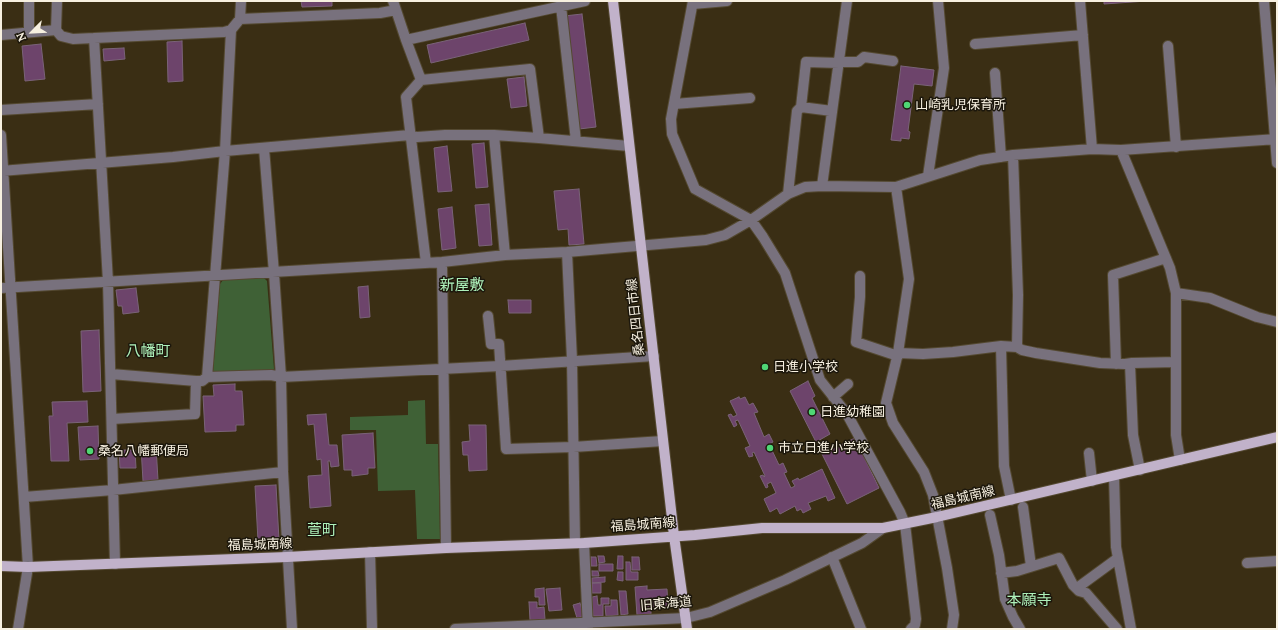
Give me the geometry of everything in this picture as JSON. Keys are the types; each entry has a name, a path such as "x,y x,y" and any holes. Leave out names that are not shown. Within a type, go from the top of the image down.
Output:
{"main road":[{"name":"桑名四日市線","path":"613,1 674,536 688,629"},
{"name":"福島城南線","path":"1,566 28,567 115,564 580,543 762,528 883,528 1011,500 1277,437"}],"street":[{"path":"29,1 29,32"},
{"path":"57,1 56,30 61,36 74,39 224,32 231,30 240,19 241,1"},
{"path":"406,40 585,1"},
{"path":"727,1 693,2 671,119 672,134 695,189 751,220 763,237 784,272 820,380 847,414 900,512 905,524 916,619 915,625 911,629"},
{"path":"822,186 847,1"},
{"path":"928,176 944,68 938,1"},
{"path":"1080,1 1092,149"},
{"path":"1264,1 1277,163"},
{"path":"240,19 380,14 394,5 421,80"},
{"path":"560,6 576,141"},
{"path":"1,34 56,30"},
{"path":"207,377 225,151 231,30"},
{"path":"975,44 1083,35"},
{"path":"94,38 108,282 115,564"},
{"path":"1168,46 1176,147"},
{"path":"802,107 806,62 858,62 864,58 893,61"},
{"path":"426,263 406,97 421,80 530,69 539,138"},
{"path":"995,73 1001,157"},
{"path":"674,104 750,98"},
{"path":"1,110 98,104"},
{"path":"788,194 797,111 802,107 832,111"},
{"path":"2,170 172,157 410,135 417,137 445,134 494,135 629,146"},
{"path":"1,135 2,170 12,287 28,567 18,629"},
{"path":"494,135 505,256"},
{"path":"1,288 442,262 715,239 751,220 788,194 805,188 822,186 896,187 980,160 1013,155 1092,149 1121,150 1176,147 1276,139"},
{"path":"264,148 281,376 283,472 292,629"},
{"path":"1121,150 1170,268 1176,293 1176,435 1180,460"},
{"path":"1013,155 1018,295 1017,347"},
{"path":"896,187 909,279 898,355 886,404 893,423 924,472 933,495 947,568 954,615 952,629"},
{"path":"567,252 572,360 573,447 587,626"},
{"path":"1116,364 1112,275 1166,258"},
{"path":"442,262 446,548"},
{"path":"860,276 860,297 856,342 898,355 940,353 1001,346 1017,347 1022,350 1036,353 1100,363 1130,364 1176,362"},
{"path":"1176,293 1210,298 1257,317 1277,322"},
{"path":"488,316 491,344 499,344 506,448 573,447 663,441"},
{"path":"1001,346 1004,466 1011,500"},
{"path":"111,374 202,381 207,377 281,376 500,366 572,360 654,356"},
{"path":"1130,364 1133,435 1140,470"},
{"path":"112,419 195,414 196,381"},
{"path":"833,397 848,384"},
{"path":"1089,452 1092,481"},
{"path":"24,497 113,490 283,472"},
{"path":"1114,476 1116,547 1131,629"},
{"path":"1024,507 1031,566"},
{"path":"990,515 999,555 1005,599 1020,629"},
{"name":"旧東海道","path":"455,629 626,625 686,618 710,612 785,580 862,543 883,528"},
{"path":"370,552 372,629"},
{"path":"832,557 861,629"},
{"path":"1001,573 1017,571 1059,558 1073,585 1079,591 1086,593 1117,629"},
{"path":"1077,588 1118,558"},
{"path":"1247,563 1277,561"}],"green space":[{"path":"263,277 267,281 274,369 271,372 213,372 220,284 223,280"},
{"path":"425,400 426,444 438,444 440,539 417,539 415,490 378,491 376,430 350,430 350,417 408,415 408,401"}],"building":[{"path":"301,1 332,1 332,6 302,7"},
{"path":"1104,1 1147,1 1104,4"},
{"path":"582,14 596,127 579,129 564,16"},
{"path":"525,23 529,40 431,63 427,45"},
{"path":"182,41 183,81 168,82 167,42"},
{"path":"41,44 45,79 25,81 22,46"},
{"path":"124,48 125,59 104,61 103,49"},
{"path":"901,66 934,70 932,86 914,84 908,131 910,132 909,139 901,138 901,141 891,140"},
{"path":"524,77 527,106 511,108 507,79"},
{"path":"484,143 488,187 476,188 472,144"},
{"path":"447,146 452,191 438,192 434,148"},
{"path":"579,189 584,244 569,245 568,229 558,230 554,191"},
{"path":"489,204 492,245 479,246 475,205"},
{"path":"452,207 456,248 442,250 438,209"},
{"path":"368,286 370,317 360,318 358,287"},
{"path":"136,288 139,312 123,314 122,306 118,306 116,290"},
{"path":"508,300 531,300 531,313 509,313"},
{"path":"99,330 101,391 83,392 81,331"},
{"path":"808,381 815,396 812,398 830,434 816,442 790,391"},
{"path":"235,384 235,391 242,391 244,425 236,425 236,431 205,432 203,396 214,396 213,385"},
{"path":"739,397 740,399 745,397 749,405 753,403 758,412 754,413 764,437 769,434 773,442 769,444 779,465 783,463 787,472 784,473 791,488 795,486 792,481 798,478 799,480 822,469 835,498 828,501 826,496 808,503 811,509 803,513 801,509 797,511 795,506 780,514 777,508 770,512 764,499 776,493 771,482 767,484 768,487 766,488 760,476 765,476 754,452 752,453 753,456 749,457 745,448 750,446 738,420 735,421 737,425 734,427 728,415 731,414 733,417 737,415 730,401"},
{"path":"87,401 88,422 67,423 69,461 51,461 49,416 53,416 52,402"},
{"path":"326,414 329,445 337,445 339,466 331,467 330,461 328,461 331,506 310,508 308,476 322,475 321,459 317,460 314,424 308,425 307,415"},
{"path":"469,425 486,425 487,470 469,471 468,455 463,455 462,442 470,441"},
{"path":"98,426 99,459 80,460 78,427"},
{"path":"373,433 375,468 368,468 368,474 352,476 352,470 344,470 342,435"},
{"path":"855,438 879,488 847,504 822,454"},
{"path":"156,446 158,480 143,481 141,447"},
{"path":"119,450 135,450 136,468 120,468"},
{"path":"276,485 279,540 258,541 255,486"},
{"path":"598,556 604,556 605,562 599,563"},
{"path":"618,556 623,556 623,569 617,569"},
{"path":"591,557 596,557 597,566 591,566"},
{"path":"632,557 639,557 640,570 632,570"},
{"path":"626,562 630,562 631,572 638,572 638,580 626,580"},
{"path":"599,564 613,564 613,571 599,571"},
{"path":"592,571 598,571 599,576 592,576"},
{"path":"618,572 623,572 623,581 617,580"},
{"path":"605,577 605,582 592,583 592,578"},
{"path":"592,583 601,583 601,593 592,593"},
{"path":"647,586 647,590 667,589 668,607 651,608 651,614 637,615 635,587"},
{"path":"544,588 545,605 539,605 539,597 535,597 535,589"},
{"path":"560,588 562,610 549,611 546,589"},
{"path":"619,591 626,591 628,614 621,615"},
{"path":"597,596 598,605 601,605 601,598 609,598 609,604 603,604 603,616 593,616 592,597"},
{"path":"611,600 617,600 618,615 606,616 605,606 611,606"},
{"path":"529,602 537,602 537,608 544,607 545,619 530,620"},
{"path":"580,603 584,616 577,618 573,605"}],"place":[{"name":"山崎乳児保育所","path":"907,105"},
{"name":"日進小学校","path":"765,367"},
{"name":"日進幼稚園","path":"812,412"},
{"name":"市立日進小学校","path":"770,448"},
{"name":"桑名八幡郵便局","path":"90,451"}],"district":[{"name":"新屋敷","path":"462,286"},
{"name":"八幡町","path":"148,352"},
{"name":"萱町","path":"322,531"},
{"name":"本願寺","path":"1029,601"}]}
